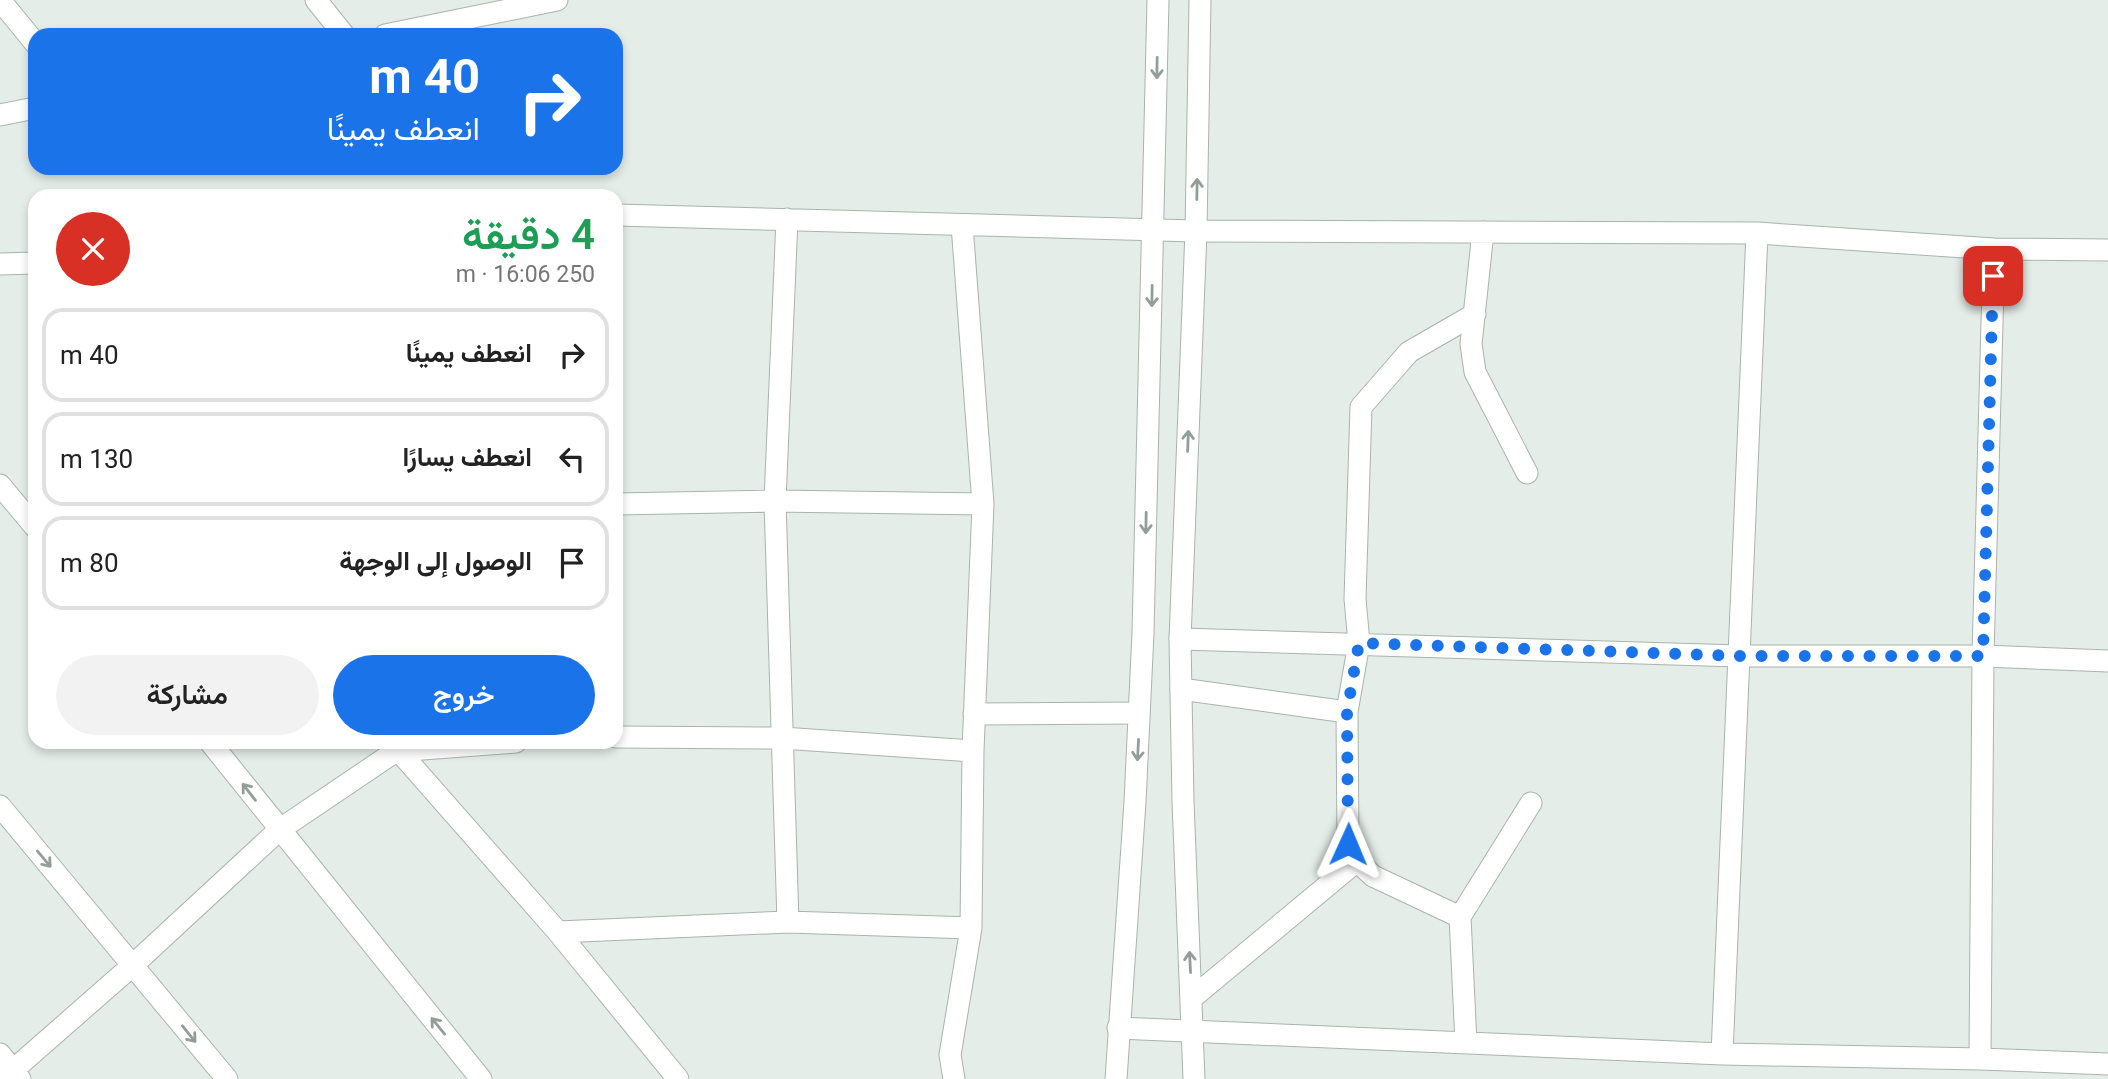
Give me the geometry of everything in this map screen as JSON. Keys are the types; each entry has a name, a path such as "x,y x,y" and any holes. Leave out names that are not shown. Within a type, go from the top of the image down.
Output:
{"street":[{"path":"0,0 28,34"},
{"path":"316,0 338,28"},
{"path":"419,28 557,0"},
{"path":"1116,1079 1135,802 1143,633 1158,0"},
{"path":"1194,1079 1183,801 1180,639 1196,231 1200,0"},
{"path":"0,115 28,109"},
{"path":"623,215 1196,231 1757,233 1994,249 2108,250"},
{"path":"787,219 775,501 788,922"},
{"path":"943,1079 950,1055 971,928 974,714 983,504 962,225"},
{"path":"1483,232 1471,344 1475,372 1527,473"},
{"path":"1722,1054 1757,233"},
{"path":"1980,1059 1983,656 1994,249"},
{"path":"0,264 28,264"},
{"path":"0,274 28,265"},
{"path":"1460,917 1373,876 1357,862 1348,844 1347,712 1359,643 1355,599 1361,407 1409,352 1475,314"},
{"path":"0,485 28,519"},
{"path":"623,503 775,501 983,504"},
{"path":"1180,639 1739,656 1983,656 2108,661"},
{"path":"1181,689 1347,712"},
{"path":"974,714 1139,713"},
{"path":"623,737 782,738 973,751"},
{"path":"215,749 481,1079"},
{"path":"9,1071 133,965 279,830 389,749"},
{"path":"398,749 558,932 667,1075"},
{"path":"1466,1043 1460,917 1531,803"},
{"path":"0,806 227,1079"},
{"path":"1192,998 1357,862"},
{"path":"558,932 788,922 971,928"},
{"path":"1118,1028 1722,1054 2108,1064"},
{"path":"950,1055 954,1079"}],"route":[{"path":"1348,844 1347,712 1359,643 1739,656 1983,656 1993,276"}]}
